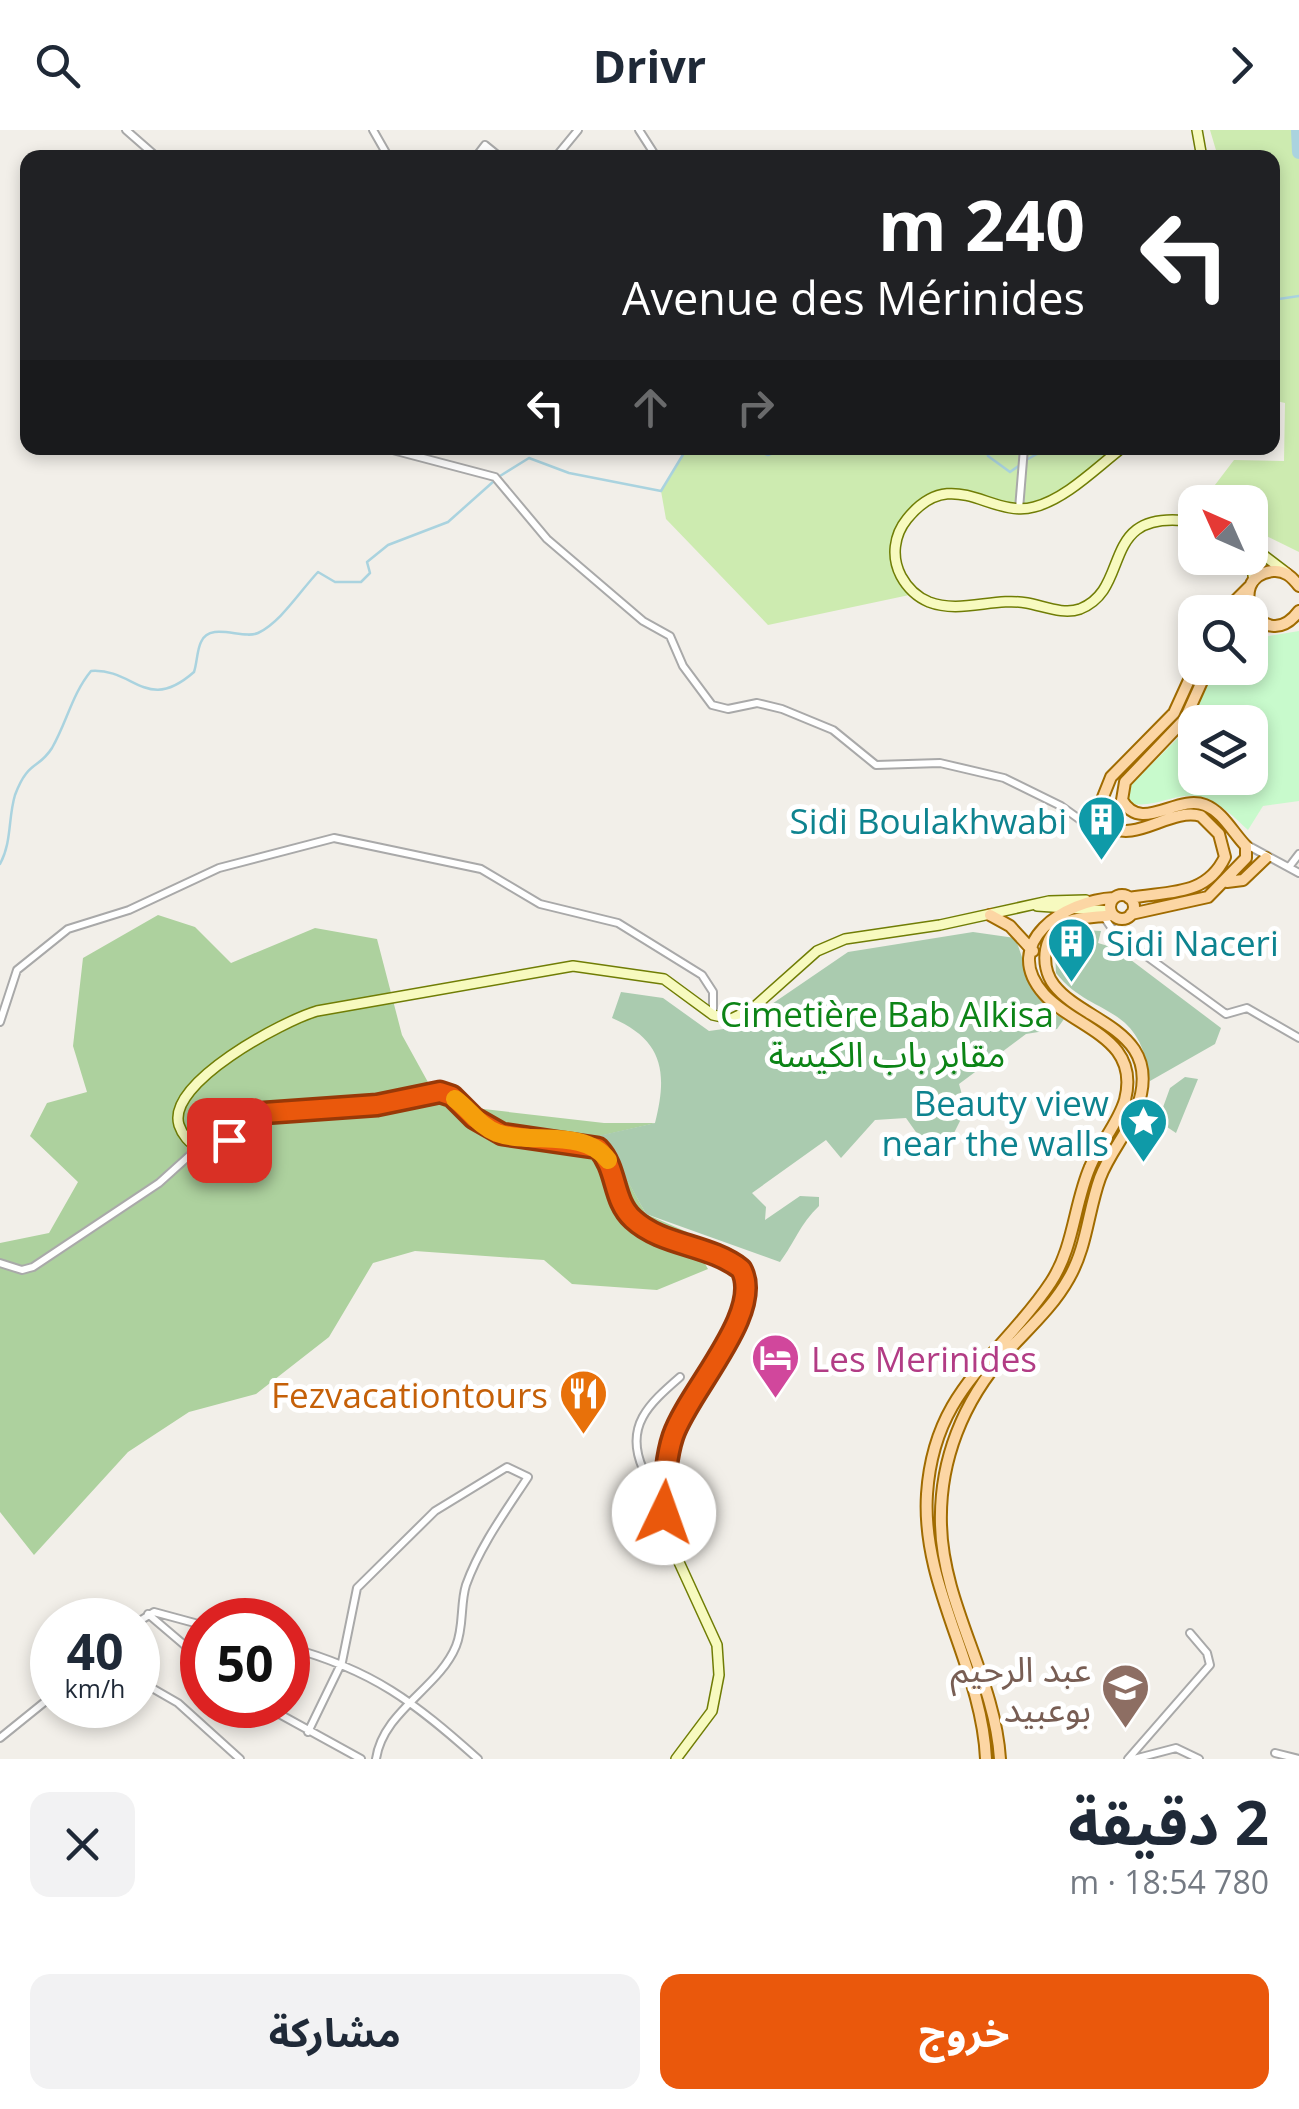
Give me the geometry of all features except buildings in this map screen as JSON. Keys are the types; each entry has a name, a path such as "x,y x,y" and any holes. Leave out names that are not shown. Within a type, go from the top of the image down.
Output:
{"main road":[{"path":"1112,455 1050,501 1018,509 972,494 932,499 909,516 896,538 895,554 903,579 923,599 938,604 1012,602 1070,611 1090,603 1100,592 1126,541 1141,526 1178,520"},
{"path":"1268,559 1295,581"},
{"path":"1241,595 1270,572 1295,581"},
{"path":"1252,595 1253,575"},
{"path":"1268,624 1294,620 1299,610"},
{"path":"676,1759 712,1711 719,1674 717,1645 668,1536 665,1489 674,1431 701,1378 731,1334 748,1287 743,1272 734,1263 637,1222 621,1203 612,1168 598,1148 502,1134 474,1118 452,1096 440,1092 377,1105 264,1113 229,1140 199,1147 181,1131 177,1117 184,1094 278,1026 317,1011 573,966 664,979 713,1015 740,1017 817,951 845,939 1060,899 1130,898 1203,886 1214,878 1225,852 1210,822 1193,813 1129,831 1110,828 1099,808 1104,788 1169,720 1186,685"},
{"path":"1034,905 1124,918 1202,899 1226,882 1247,852 1205,805 1191,802 1138,814 1122,800 1129,778 1185,719 1200,685"},
{"path":"1226,882 1243,880 1270,858"},
{"path":"1109,914 1114,898"},
{"path":"1130,898 1131,914"},
{"path":"986,1759 976,1700 929,1546 931,1471 959,1394 1060,1265 1088,1170 1119,1115 1127,1086 1126,1068 1107,1038 1041,990 1033,970 1033,951 1042,929 1062,910 1086,900"},
{"path":"990,914 1010,926 1033,951"},
{"path":"1000,1759 989,1693 945,1559 943,1484 953,1440 976,1394 1072,1274 1102,1174 1139,1101 1140,1074 1127,1042 1109,1022 1058,990 1046,968 1046,947 1058,927 1069,921 1109,914"}],"street":[{"path":"126,130 149,150"},
{"path":"562,150 578,130"},
{"path":"410,455 497,480 546,538 644,621 670,636 684,666 712,706 728,709 767,704 832,730 876,765 930,762 1004,778 1061,806 1093,829 1110,828"},
{"path":"1018,509 1024,455"},
{"path":"0,1022 17,970 68,929 129,910 235,862 334,838 481,869 540,904 618,924 702,975 713,992 713,1015"},
{"path":"1242,842 1299,873"},
{"path":"1289,867 1299,854"},
{"path":"1241,862 1270,858"},
{"path":"1109,914 1115,933 1226,1014 1247,1008 1299,1038"},
{"path":"0,1263 22,1270 33,1267 159,1183 199,1147"},
{"path":"665,1489 657,1488 645,1474 634,1442 642,1414 680,1377"},
{"path":"308,1732 342,1662 354,1592 435,1511 507,1467 528,1478 498,1520 468,1580 456,1647 411,1699 379,1746 376,1759"},
{"path":"160,1624 180,1641"},
{"path":"1131,1759 1211,1662 1190,1633"},
{"path":"310,1653 342,1662 411,1699 478,1759"},
{"path":"160,1693 178,1703 240,1759"},
{"path":"0,1738 30,1714"},
{"path":"301,1728 361,1759"},
{"path":"1131,1759 1176,1748 1199,1759"},
{"path":"1275,1754 1299,1759"}],"green space":[{"path":"1210,130 1299,130 1299,552 1268,537 1268,485 1215,485 1234,460 1284,461 1285,403 1280,402 1280,150 1216,150"},
{"path":"682,455 1110,455 1051,500 1006,506 957,493 910,507 892,547 914,594 768,625 666,519 661,491"},
{"path":"1299,631 1299,801 1263,806 1248,830 1222,807 1204,798 1184,796 1146,804 1127,802 1128,788 1178,738 1178,795 1268,795 1268,705 1198,705 1208,685 1268,685 1268,636"},
{"path":"158,915 195,927 231,963 315,928 377,939 402,1035 440,1104 604,1123 656,1123 591,1138 613,1154 646,1214 687,1232 708,1269 657,1290 572,1284 544,1260 415,1251 373,1263 329,1337 256,1394 189,1412 128,1452 34,1555 0,1512 0,1243 49,1233 78,1182 30,1136 47,1103 87,1092 73,1046 83,958"},
{"path":"1067,929 1101,931 1098,943 1108,946 1111,936 1127,957 1221,1028 1215,1044 1150,1081 1145,1055 1125,1023 1070,988 1056,973 1055,949"},
{"name":"Cimetière Bab Alkisa مقابر باب الكيسة","path":"973,932 1015,938 1037,994 1052,1012 1064,1019 1057,1029 1026,1034 959,1084 966,1109 954,1133 923,1142 906,1118 875,1120 841,1158 826,1140 752,1193 766,1207 765,1220 800,1196 819,1197 819,1206 780,1262 646,1214 613,1155 589,1138 655,1123 659,1105 661,1073 651,1047 612,1018 621,992 663,998 709,1031 738,1027 848,952"},
{"path":"1185,1077 1198,1079 1176,1133 1158,1121 1170,1088"}],"waterway":[{"path":"1298,130 1299,152"},
{"path":"1280,299 1299,296"},
{"path":"500,476 529,458 569,473 661,491 683,455"},
{"path":"988,455 1010,472 1020,465"},
{"path":"1026,460 1035,455"},
{"path":"0,864 20,784 52,748 91,671 106,672 152,689 178,684 194,672 205,636 219,632 258,633 282,614 318,572 335,582 361,582 370,573 367,562 388,545 448,522 494,481"}],"slow traffic":[{"path":"455,1099 490,1130 518,1138 581,1142 598,1148 608,1160"}],"place":[{"name":"Sidi Boulakhwabi","path":"1102,862"},
{"name":"Sidi Naceri","path":"1071,984"},
{"name":"Beauty view near the walls","path":"1144,1164"},
{"name":"Les Merinides","path":"776,1400"},
{"name":"Fezvacationtours","path":"583,1436"},
{"name":"عبد الرحيم بوعبيد","path":"1126,1730"}],"route":[{"path":"229,1140 264,1113 377,1105 440,1092 464,1105 490,1130 518,1138 581,1142 598,1148 612,1168 621,1203 637,1222 721,1256 741,1269 748,1291 742,1312 701,1378 672,1437 664,1513"}]}
